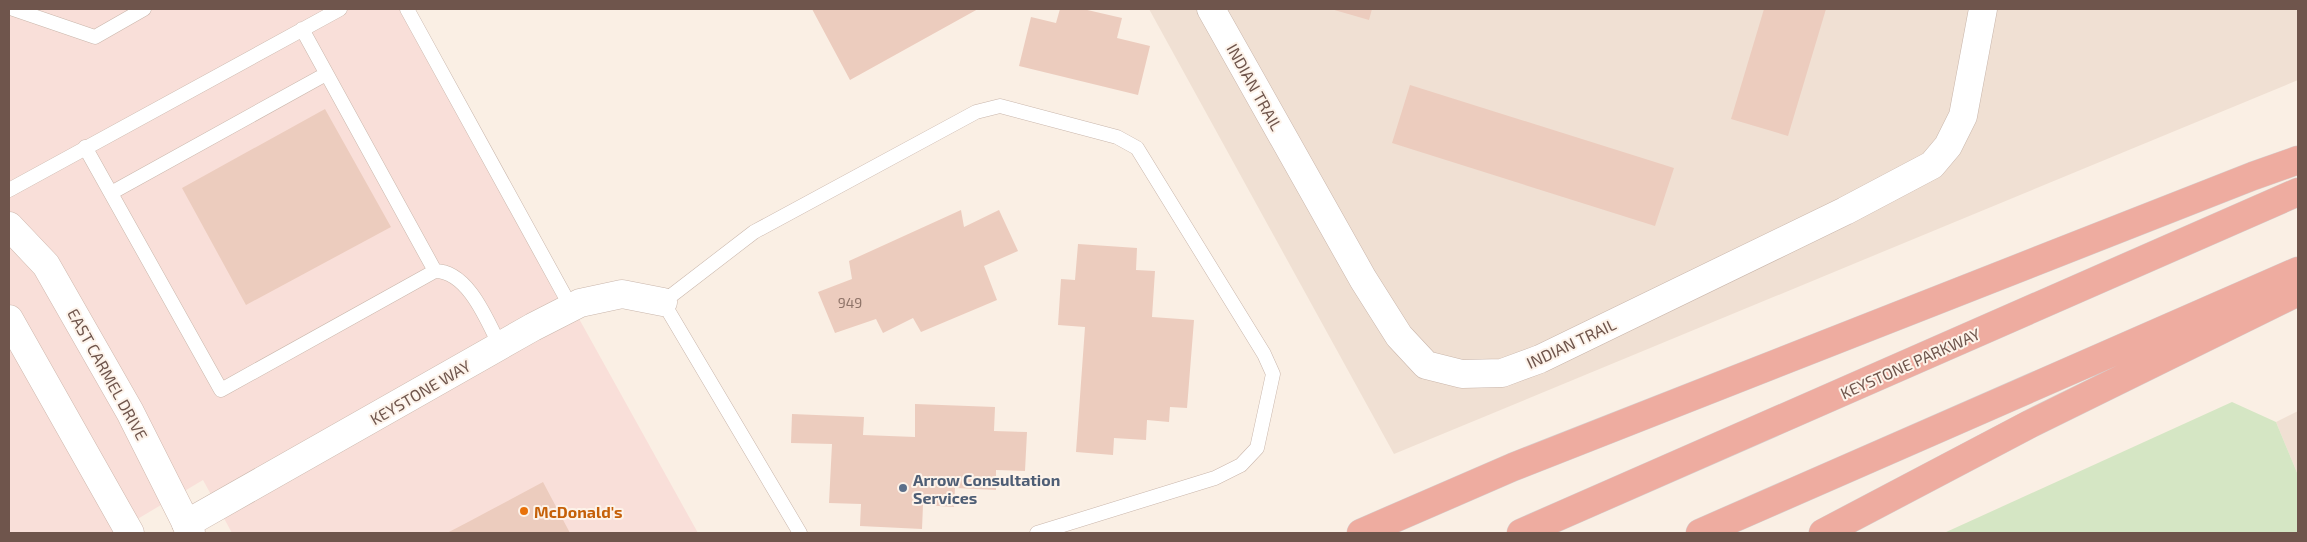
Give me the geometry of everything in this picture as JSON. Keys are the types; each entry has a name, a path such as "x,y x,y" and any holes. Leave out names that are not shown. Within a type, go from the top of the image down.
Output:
{"highway":[{"path":"1361,533 1514,467 2253,176 2298,160"},
{"name":"KEYSTONE PARKWAY","path":"1521,533 2298,192"},
{"path":"1700,533 2298,271"},
{"path":"1823,533 2030,424 2298,292"}],"street":[{"name":"INDIAN TRAIL","path":"1211,9 1363,279 1399,336 1426,365 1462,374 1502,373 1540,359 1845,210 1932,165 1948,146 1963,116 1983,9"},
{"name":"EAST CARMEL DRIVE","path":"9,226 46,265 130,412 189,529"},
{"name":"KEYSTONE WAY","path":"189,529 500,346 571,307 580,303 622,294 663,302"},
{"path":"9,319 130,533"}],"lane":[{"path":"13,9 95,37 144,9"},
{"path":"9,190 340,9"},
{"path":"407,9 571,307"},
{"path":"302,30 435,271"},
{"path":"111,193 326,74"},
{"path":"800,533 663,302 754,232 976,112 1000,106 1117,136 1137,148 1264,354 1273,374 1257,448 1241,465 1215,478 1037,533"},
{"path":"85,147 221,390 435,271 446,271 455,276 474,296 500,346"}],"shaded area":[{"path":"9,9 407,9 698,533 232,533 203,480 114,533 9,533"},
{"path":"1149,9 2298,9 2298,80 1394,454"},
{"path":"2298,411 2298,475 2276,422"}],"green space":[{"path":"2232,402 2276,422 2298,475 2298,533 1944,533"}],"building":[{"path":"812,9 978,9 850,80"},
{"path":"1060,9 1083,9 1122,18 1117,38 1150,46 1138,95 1019,66 1031,17 1056,23"},
{"path":"1331,9 1372,9 1369,20"},
{"path":"1764,9 1826,9 1788,136 1731,119"},
{"path":"1410,85 1674,168 1655,226 1392,143"},
{"path":"325,109 391,227 246,305 182,188"},
{"path":"961,210 964,227 999,210 1018,251 984,266 997,300 921,332 913,318 883,333 876,319 835,333 818,292 852,279 849,261"},
{"path":"1078,244 1137,248 1136,270 1155,271 1152,317 1194,320 1187,408 1170,407 1169,422 1147,420 1146,440 1114,438 1113,455 1076,452 1085,327 1058,325 1061,279 1075,280"},
{"path":"915,404 995,407 994,431 1027,432 1025,471 996,470 996,490 955,488 954,507 923,505 922,529 860,526 861,504 829,503 832,444 791,443 792,414 864,417 863,435 915,437"},
{"name":"McDonald's","path":"543,482 570,533 447,533 470,521"}],"place":[{"name":"Arrow Consultation Services","path":"903,488"},
{"name":"McDonald's","path":"524,511"}]}
